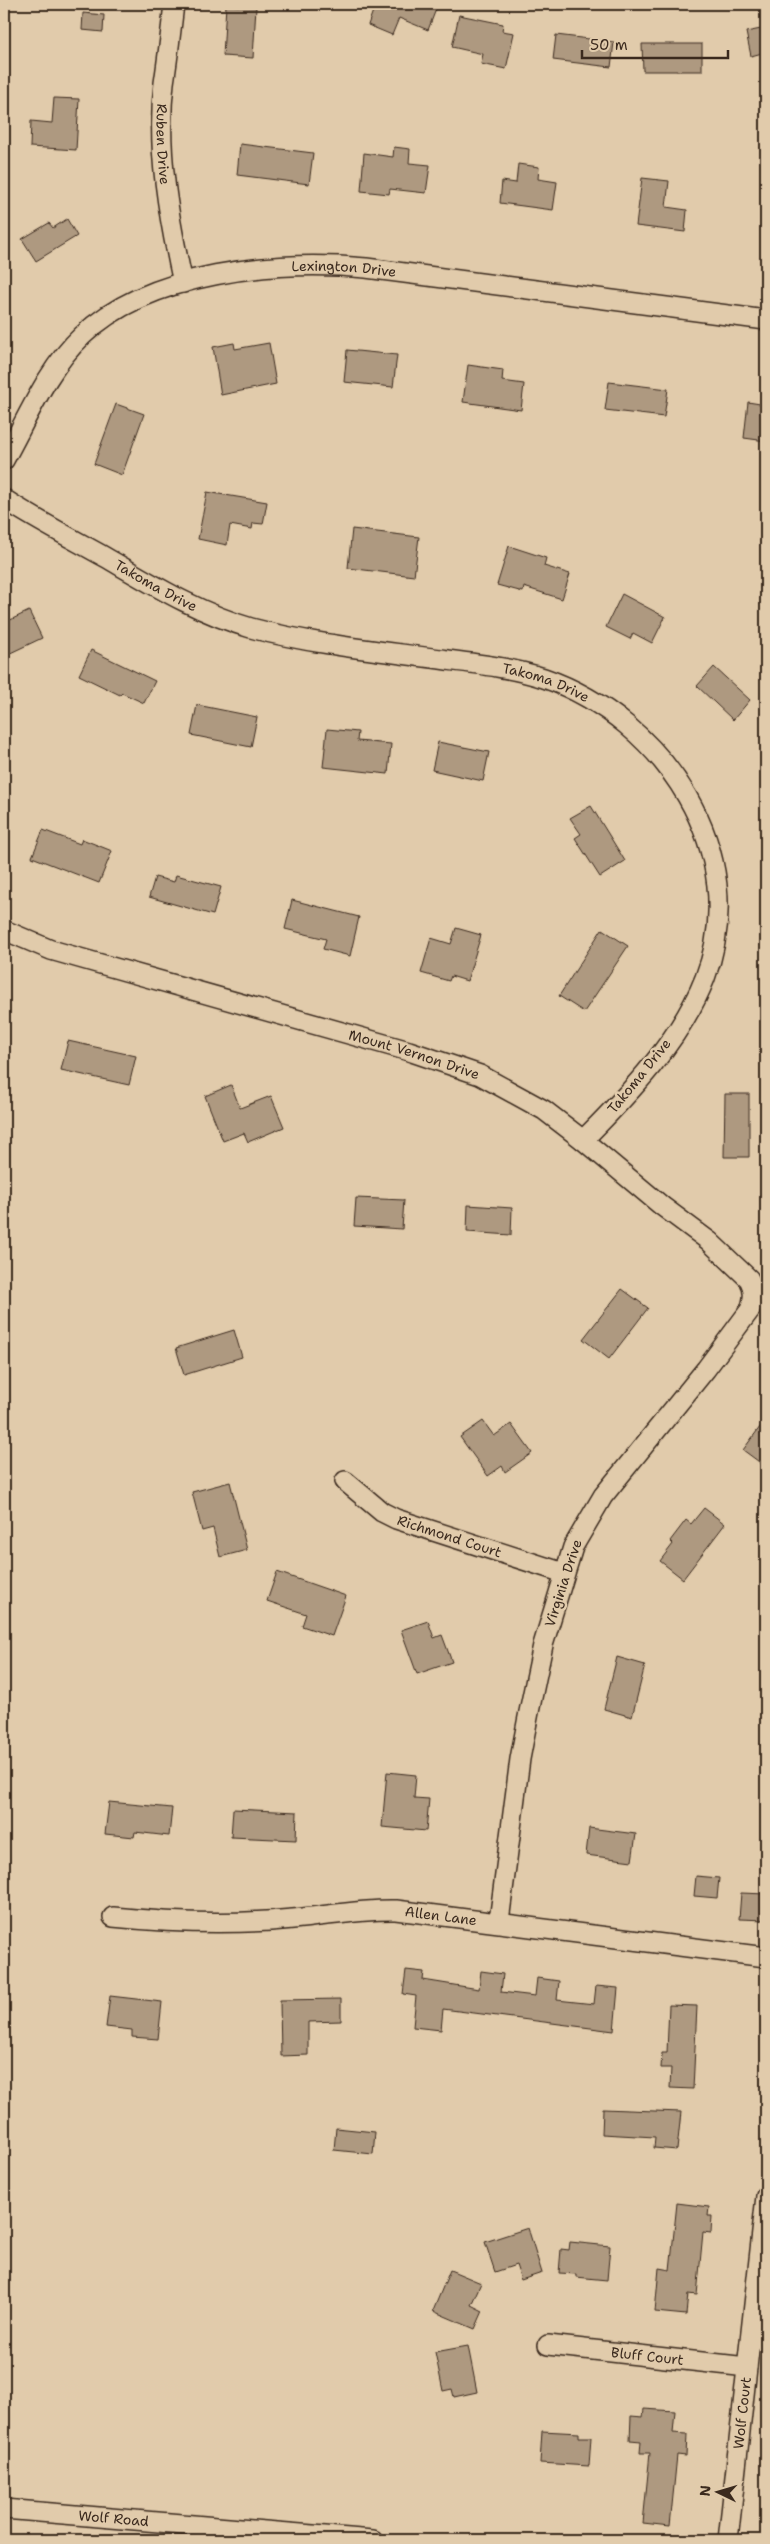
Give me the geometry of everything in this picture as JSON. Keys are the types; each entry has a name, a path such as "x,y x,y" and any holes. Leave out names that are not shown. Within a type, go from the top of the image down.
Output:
{"street":[{"name":"Ruben Drive","path":"174,4 168,66 164,83 163,160 173,238 183,283"},
{"name":"Lexington Drive","path":"4,460 49,378 82,335 112,314 141,298 183,283 238,271 329,265 766,320"},
{"name":"Takoma Drive","path":"4,499 176,598 213,616 296,639 495,666 545,679 605,707 638,732 656,751 691,802 704,831 714,866 718,896 716,940 694,1003 677,1029 609,1114 583,1140"},
{"name":"Mount Vernon Drive","path":"4,930 51,950 440,1060 480,1075 544,1110 722,1254 750,1280 753,1286 754,1300"},
{"name":"Virginia Drive","path":"499,1921 520,1759 543,1645 564,1573 585,1524 603,1496 706,1369 750,1310 754,1300"},
{"name":"Richmond Court","path":"345,1481 382,1512 396,1519 564,1573"},
{"name":"Allen Lane","path":"113,1917 158,1922 236,1923 294,1919 369,1910 396,1910 499,1921 766,1957"},
{"name":"Wolf Court","path":"728,2540 766,2196"},
{"name":"Bluff Court","path":"548,2346 747,2368"},
{"name":"Wolf Road","path":"4,2509 373,2540"}],"building":[{"path":"365,4 438,4 428,30 399,18 392,35 368,25 374,8"},
{"path":"226,5 256,7 253,58 223,56"},
{"path":"83,13 104,15 103,32 82,30"},
{"path":"459,15 503,24 502,31 514,33 506,69 481,64 483,54 452,47"},
{"path":"766,28 766,52 751,56 746,32"},
{"path":"556,35 614,42 611,67 553,60"},
{"path":"642,44 702,44 702,71 643,71"},
{"path":"54,98 79,99 76,150 30,147 31,121 52,123"},
{"path":"240,144 313,153 309,184 237,175"},
{"path":"394,147 410,149 409,163 430,165 426,193 390,189 389,194 361,191 364,153 393,157"},
{"path":"518,164 539,167 538,179 557,182 553,210 500,203 502,181 516,183"},
{"path":"642,178 669,181 666,207 687,210 685,232 636,226"},
{"path":"67,219 77,236 36,261 22,239 49,223 53,228"},
{"path":"234,343 235,349 269,343 276,384 221,395 213,347"},
{"path":"347,350 397,355 393,387 344,382"},
{"path":"468,365 503,370 502,381 524,384 521,410 463,402"},
{"path":"609,382 668,389 664,417 605,410"},
{"path":"748,402 766,405 766,441 744,438"},
{"path":"116,404 144,414 122,475 94,464"},
{"path":"207,492 267,502 263,524 253,523 252,529 230,525 227,545 198,539"},
{"path":"352,529 419,537 414,576 348,568"},
{"path":"509,546 546,558 544,566 570,574 562,599 524,587 523,592 497,585"},
{"path":"622,594 665,617 652,643 633,633 630,639 606,627"},
{"path":"29,611 42,638 4,656 4,623"},
{"path":"91,650 155,681 144,703 122,693 120,695 79,675"},
{"path":"714,667 750,700 733,720 697,686"},
{"path":"197,705 257,717 251,747 191,735"},
{"path":"327,729 358,732 357,741 391,744 388,774 323,767"},
{"path":"438,742 489,752 483,781 432,770"},
{"path":"591,806 625,861 600,877 575,838 581,834 570,818"},
{"path":"43,830 80,844 82,839 112,851 99,883 32,857"},
{"path":"176,875 221,887 213,915 149,897 155,877 174,882"},
{"path":"292,900 359,917 350,956 323,949 326,939 285,929"},
{"path":"456,928 481,935 467,981 451,976 449,981 421,973 431,938 451,944"},
{"path":"602,929 628,946 584,1012 559,996"},
{"path":"68,1041 136,1056 129,1085 61,1070"},
{"path":"231,1085 240,1108 271,1096 284,1127 248,1142 244,1133 223,1141 205,1096"},
{"path":"725,1094 749,1094 749,1157 724,1157"},
{"path":"356,1198 404,1200 402,1229 354,1226"},
{"path":"468,1205 512,1208 511,1235 467,1232"},
{"path":"622,1289 648,1308 609,1359 583,1339"},
{"path":"234,1330 242,1357 184,1375 176,1348"},
{"path":"766,1419 766,1467 743,1450"},
{"path":"483,1421 494,1436 511,1424 532,1453 505,1472 502,1466 488,1476 460,1437"},
{"path":"230,1482 247,1550 220,1557 213,1528 202,1531 192,1492"},
{"path":"704,1508 725,1524 683,1579 660,1561 673,1544 670,1541 686,1520 691,1524"},
{"path":"277,1572 346,1596 332,1636 302,1626 306,1614 267,1601"},
{"path":"428,1621 434,1638 442,1635 452,1662 417,1674 401,1630"},
{"path":"617,1657 645,1665 632,1717 604,1709"},
{"path":"387,1772 416,1775 414,1798 429,1799 426,1831 382,1827"},
{"path":"109,1802 172,1808 169,1836 135,1832 134,1837 105,1834"},
{"path":"233,1809 297,1812 296,1840 231,1837"},
{"path":"589,1828 636,1834 632,1861 586,1855"},
{"path":"696,1876 719,1878 717,1898 694,1896"},
{"path":"741,1893 766,1894 766,1920 739,1919"},
{"path":"406,1970 424,1972 423,1980 479,1989 481,1971 503,1974 501,1992 535,1996 537,1978 559,1981 557,2000 594,2004 596,1986 618,1988 614,2031 443,2009 441,2030 413,2027 416,1996 403,1994"},
{"path":"110,1996 162,2002 158,2039 132,2037 132,2030 106,2027"},
{"path":"341,1999 341,2021 308,2022 308,2055 281,2056 280,2000"},
{"path":"669,2005 697,2006 693,2089 670,2088 671,2068 661,2068 662,2053 667,2053"},
{"path":"603,2109 681,2112 677,2150 654,2148 655,2137 602,2134"},
{"path":"336,2128 375,2132 373,2154 334,2150"},
{"path":"677,2203 709,2207 708,2216 712,2216 711,2233 703,2232 697,2295 688,2294 686,2315 655,2312 659,2268 670,2270"},
{"path":"528,2228 542,2273 521,2280 516,2265 495,2272 485,2242"},
{"path":"570,2242 610,2246 607,2280 576,2277 576,2274 559,2273 561,2249 569,2250"},
{"path":"450,2270 481,2283 471,2305 483,2311 475,2329 433,2311"},
{"path":"468,2346 477,2392 454,2397 452,2389 443,2391 435,2352"},
{"path":"644,2409 675,2411 673,2433 687,2434 686,2456 677,2455 670,2526 643,2523 650,2453 640,2453 641,2441 630,2440 631,2416 643,2417"},
{"path":"542,2431 579,2433 579,2437 591,2437 589,2466 540,2463"}]}
